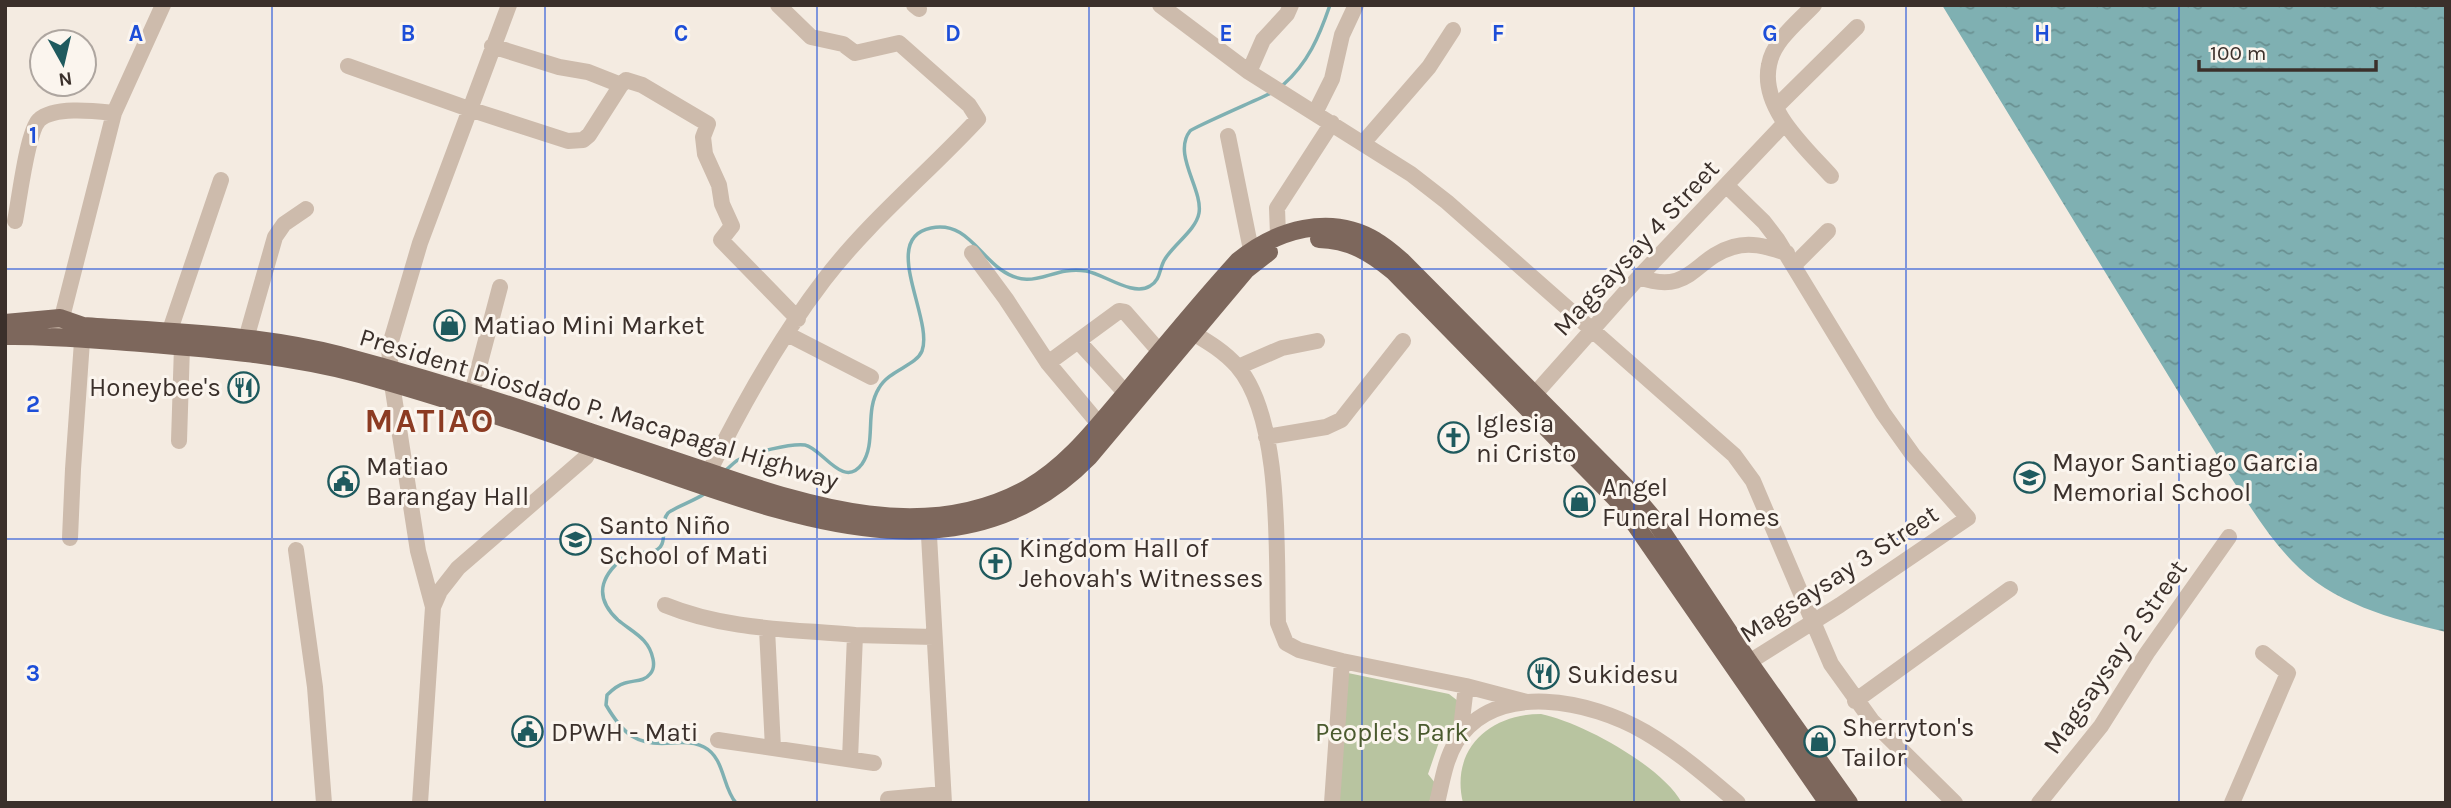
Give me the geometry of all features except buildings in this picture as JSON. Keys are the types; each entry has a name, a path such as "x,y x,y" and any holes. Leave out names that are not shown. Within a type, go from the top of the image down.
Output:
{"main road":[{"name":"President Diosdado P. Macapagal Highway","path":"1041,488 1077,468 1187,329 1214,286 1251,250 1278,235 1317,227 1337,227 1355,232 1376,241 1402,261 1530,400 1627,512 1849,803"},
{"name":"President Diosdado P. Macapagal Highway","path":"5,323 60,318 82,332 308,361 472,393 742,498 818,521 877,530 988,519 1015,509 1041,488 1099,424 1130,398 1160,352 1246,270 1269,252 1302,241 1335,239 1369,252 1393,271 1530,400"},
{"name":"President Diosdado P. Macapagal Highway","path":"5,336 57,337 82,332 169,333 246,339 336,354 391,377 596,441 709,472 789,499 836,511 929,523"},
{"name":"President Diosdado P. Macapagal Highway","path":"1743,666 1828,803"}],"street":[{"path":"57,337 114,113 163,5"},
{"path":"433,607 418,551 391,377 389,348 411,269 509,5"},
{"path":"709,472 739,410 824,280 859,240 978,119 969,105 898,43 855,53 843,44 811,37 778,5"},
{"path":"1160,5 1249,72 1411,174 1447,202 1734,455 1744,467 1764,506 1831,664 1856,701 1891,741 1955,803"},
{"path":"1249,72 1264,40 1287,14 1291,5"},
{"path":"1315,113 1332,79 1342,35 1356,5"},
{"path":"1814,5 1781,40 1768,66 1769,83 1784,124 1830,176"},
{"path":"1776,107 1857,27"},
{"path":"1363,143 1429,67 1453,30"},
{"path":"492,46 559,67 588,72 621,85"},
{"path":"348,66 469,109 576,142 589,135 625,80 642,85 708,124 703,137 705,153 732,226 721,240 797,319"},
{"path":"15,221 31,135 38,121 48,115 68,111 114,113"},
{"path":"1278,235 1278,208 1332,123"},
{"name":"Magsaysay 4 Street","path":"1530,400 1639,277 1784,124"},
{"path":"1228,136 1251,250"},
{"path":"169,333 221,180"},
{"path":"1727,186 1764,222 1791,259"},
{"path":"246,339 275,237 284,224 306,209"},
{"path":"1791,259 1828,231"},
{"path":"1639,277 1657,282 1681,280 1735,246 1760,246 1791,259"},
{"path":"972,253 1048,363 1099,424"},
{"name":"Magsaysay 3 Street","path":"1743,666 1924,550 1968,518 1913,455 1883,413 1791,259"},
{"path":"472,393 500,287"},
{"path":"1048,363 1122,311 1160,352"},
{"path":"1187,329 1222,351 1238,367 1257,402 1266,438 1274,494 1278,623 1286,643 1299,650 1342,661 1466,686 1527,702 1577,707 1609,715 1674,751 1738,803"},
{"path":"70,538 82,332"},
{"path":"787,334 871,377"},
{"path":"1078,341 1130,398"},
{"path":"1238,367 1282,348 1317,341"},
{"path":"1266,438 1326,427 1341,420 1404,341"},
{"path":"179,441 182,346"},
{"path":"420,803 433,607 440,590 458,568 578,464 596,441"},
{"path":"888,799 944,798 929,523"},
{"name":"Magsaysay 2 Street","path":"2039,803 2101,726 2147,653 2229,537"},
{"path":"296,551 315,687 324,803"},
{"path":"1856,701 2010,589"},
{"path":"665,605 719,623 767,629 934,637"},
{"path":"767,629 773,748"},
{"path":"850,759 855,635"},
{"path":"2232,803 2288,673 2263,653"},
{"path":"1332,803 1342,661"},
{"path":"1460,737 1466,686"},
{"path":"1437,803 1448,760 1460,737 1476,720 1490,712 1527,702"},
{"path":"718,740 874,763"}],"green space":[{"name":"People's Park","path":"1348,673 1449,694 1458,701 1453,732 1439,742 1428,774 1435,783 1429,803 1337,803"},
{"path":"1541,714 1577,726 1619,748 1657,775 1682,803 1463,803 1463,766 1478,738 1505,720"}],"water":[{"path":"1942,5 2446,5 2446,632 2384,615 2325,588 2292,561 2274,540 2226,470"}],"waterway":[{"path":"1283,85 1312,49 1330,5"},
{"path":"726,470 736,461 752,454 799,445 812,448 840,470 855,471 862,464 869,446 872,407 879,388 889,377 914,361 922,351 924,337 908,263 909,247 916,235 931,228 942,227 961,233 1000,269 1023,279 1073,270 1093,273 1135,289 1150,286 1158,277 1169,253 1194,225 1199,213 1197,193 1184,150 1190,131 1271,93"},
{"path":"704,494 668,513 664,523 663,541 657,550 629,553 607,576 604,601 618,620 648,646 654,665 648,677 622,684 611,691 607,695 606,705 618,724 640,740 692,743 711,752 720,765 736,803"},
{"path":"781,803 792,803"}],"place":[{"name":"Matiao Mini Market","path":"450,325"},
{"name":"Honeybee's","path":"244,387"},
{"name":"Iglesia ni Cristo","path":"1453,438"},
{"name":"Mayor Santiago Garcia Memorial School","path":"2029,477"},
{"name":"Matiao Barangay Hall","path":"343,481"},
{"name":"Angel Funeral Homes","path":"1579,502"},
{"name":"Santo Niño School of Mati","path":"576,540"},
{"name":"Kingdom Hall of Jehovah's Witnesses","path":"996,563"},
{"name":"Sukidesu","path":"1544,674"},
{"name":"DPWH - Mati","path":"528,732"},
{"name":"Sherryton's Tailor","path":"1819,742"}],"district":[{"name":"MATIAO","path":"430,421"}]}
